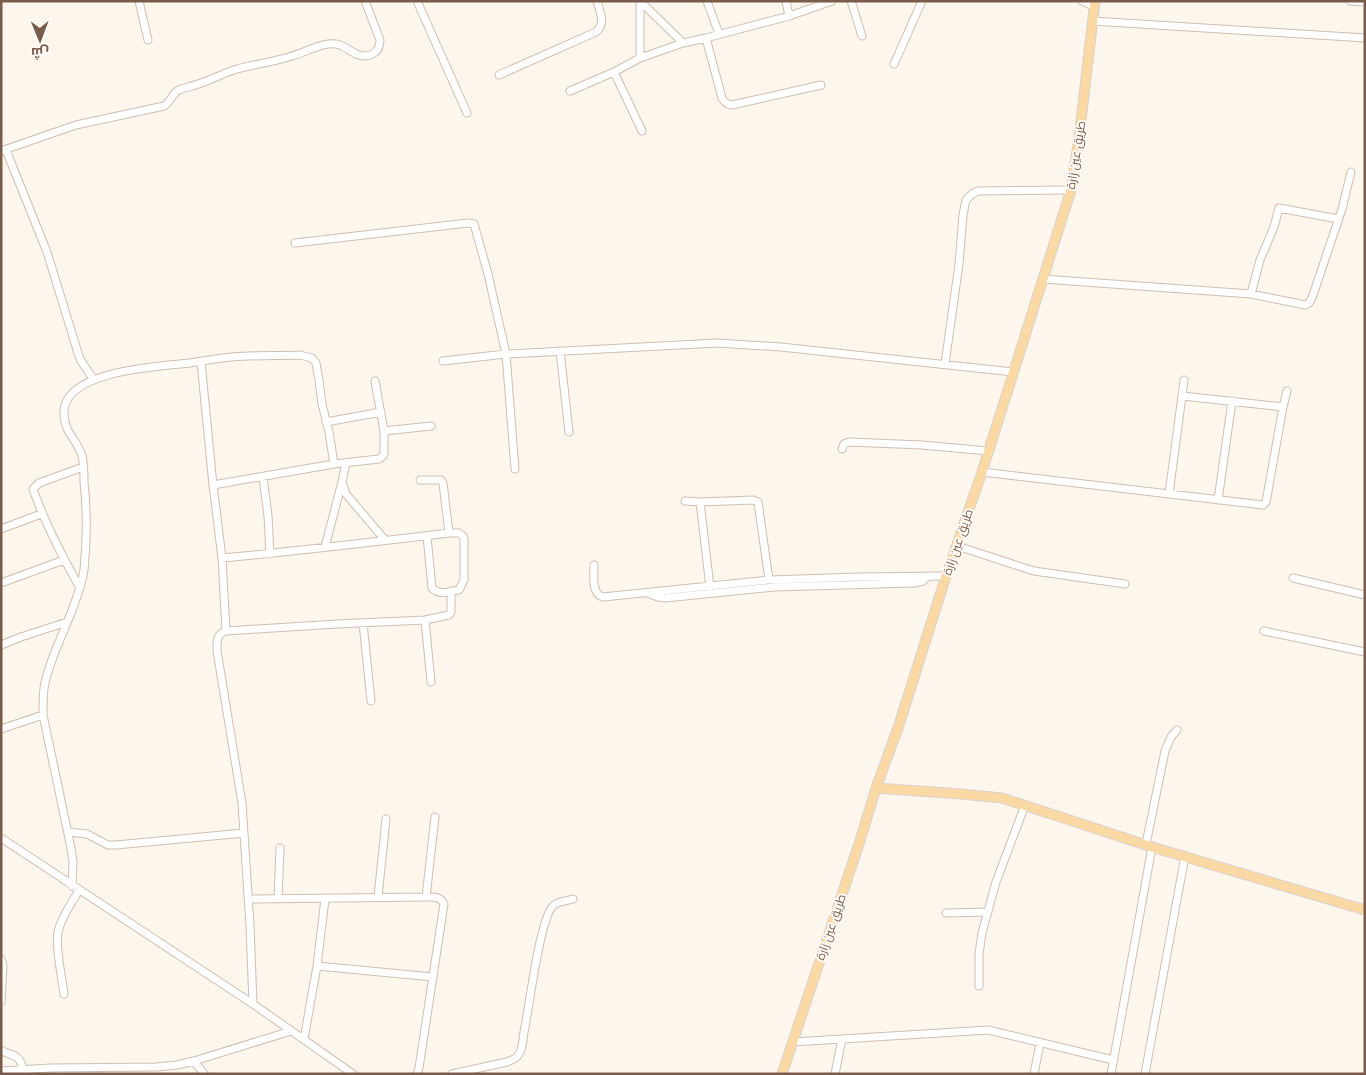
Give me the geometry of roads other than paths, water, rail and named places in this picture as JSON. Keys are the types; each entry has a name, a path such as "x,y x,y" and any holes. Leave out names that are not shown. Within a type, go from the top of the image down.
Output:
{"main road":[{"name":"طريق عين زارة","path":"782,1074 982,472 1071,190 1080,138 1095,4"},
{"path":"876,788 1002,798 1149,846 1365,910"}],"street":[{"path":"139,1 148,40"},
{"path":"94,380 81,361 47,252 4,150 76,125 164,106 180,90 202,83 218,75 292,56 312,47 332,44 346,47 355,54 374,54 380,47 380,40 365,1"},
{"path":"417,1 467,113"},
{"path":"499,75 596,32 602,24 597,1"},
{"path":"707,1 719,34"},
{"path":"786,1 789,16"},
{"path":"570,91 614,72 640,58 683,43 789,16 832,1"},
{"path":"851,1 862,36"},
{"path":"894,64 922,1"},
{"path":"1082,1 1095,4"},
{"path":"1350,1 1365,2"},
{"path":"640,2 683,43"},
{"path":"640,2 640,58"},
{"path":"1094,21 1365,38"},
{"path":"706,38 722,98 729,104 820,85"},
{"path":"614,72 642,131"},
{"path":"1043,279 1251,294 1305,305 1312,298 1351,172"},
{"path":"945,364 966,200 978,191 1071,190"},
{"path":"1251,294 1260,260 1274,227 1279,208 1338,219"},
{"path":"295,243 468,223 474,224 488,274 506,354 515,469"},
{"path":"443,361 506,354 716,343 752,344 1013,372"},
{"path":"560,351 569,432"},
{"path":"64,994 58,933 76,888 68,832 43,715 46,680 80,588 84,570 86,502 82,455 67,430 64,420 64,408 68,397 77,389 94,380 114,372 132,369 246,356 300,355 312,358 316,363 334,464"},
{"path":"201,362 222,558 226,631"},
{"path":"1169,494 1184,380"},
{"path":"213,485 378,458 384,455 384,431 375,381"},
{"path":"982,472 1263,505 1286,391"},
{"path":"1182,396 1283,407"},
{"path":"1218,500 1232,401"},
{"path":"326,422 380,412"},
{"path":"384,431 431,426"},
{"path":"842,449 844,444 849,442 922,445 988,451"},
{"path":"325,547 346,463"},
{"path":"80,588 41,514 33,489 39,483 83,467"},
{"path":"263,477 270,554"},
{"path":"420,480 442,480 449,533"},
{"path":"342,482 346,494 385,540"},
{"path":"685,501 753,500 758,502 769,580"},
{"path":"700,502 710,586"},
{"path":"1,529 41,514"},
{"path":"222,558 270,554 385,540 449,533 459,533 463,536 464,540 464,580 459,590 440,593 435,592 432,588 427,536"},
{"path":"957,546 1034,571 1124,584"},
{"path":"1,583 64,560"},
{"path":"594,565 595,591 599,596 769,580 946,576"},
{"path":"646,592 665,598 775,588 914,583 923,581 928,576"},
{"path":"1293,578 1365,595"},
{"path":"253,1004 244,833 238,775 216,641 218,636 226,631 425,620 449,615 451,612 451,591"},
{"path":"425,620 431,682"},
{"path":"1,645 67,622"},
{"path":"363,623 371,701"},
{"path":"1264,631 1365,652"},
{"path":"1,729 43,715"},
{"path":"1110,1074 1165,750 1171,737 1177,730"},
{"path":"979,986 980,943 996,882 1025,805"},
{"path":"426,897 435,817"},
{"path":"378,897 386,819"},
{"path":"68,832 87,834 108,845 244,833"},
{"path":"1,838 253,1004 353,1074"},
{"path":"278,899 280,848"},
{"path":"1145,1074 1185,856"},
{"path":"248,899 426,897 442,900 444,904 417,1074"},
{"path":"304,1039 317,966 325,899"},
{"path":"452,1074 507,1062 515,1059 520,1053 529,1010 536,957 547,918 555,904 573,899"},
{"path":"946,913 988,912"},
{"path":"1,959 3,966 1,1002"},
{"path":"317,966 433,977"},
{"path":"793,1042 988,1030 1113,1060"},
{"path":"1,1072 23,1070 86,1071 156,1067 194,1061 291,1031"},
{"path":"835,1074 842,1039"},
{"path":"1034,1074 1040,1043"},
{"path":"1,1050 19,1058 23,1070"},
{"path":"194,1061 204,1074"}]}
